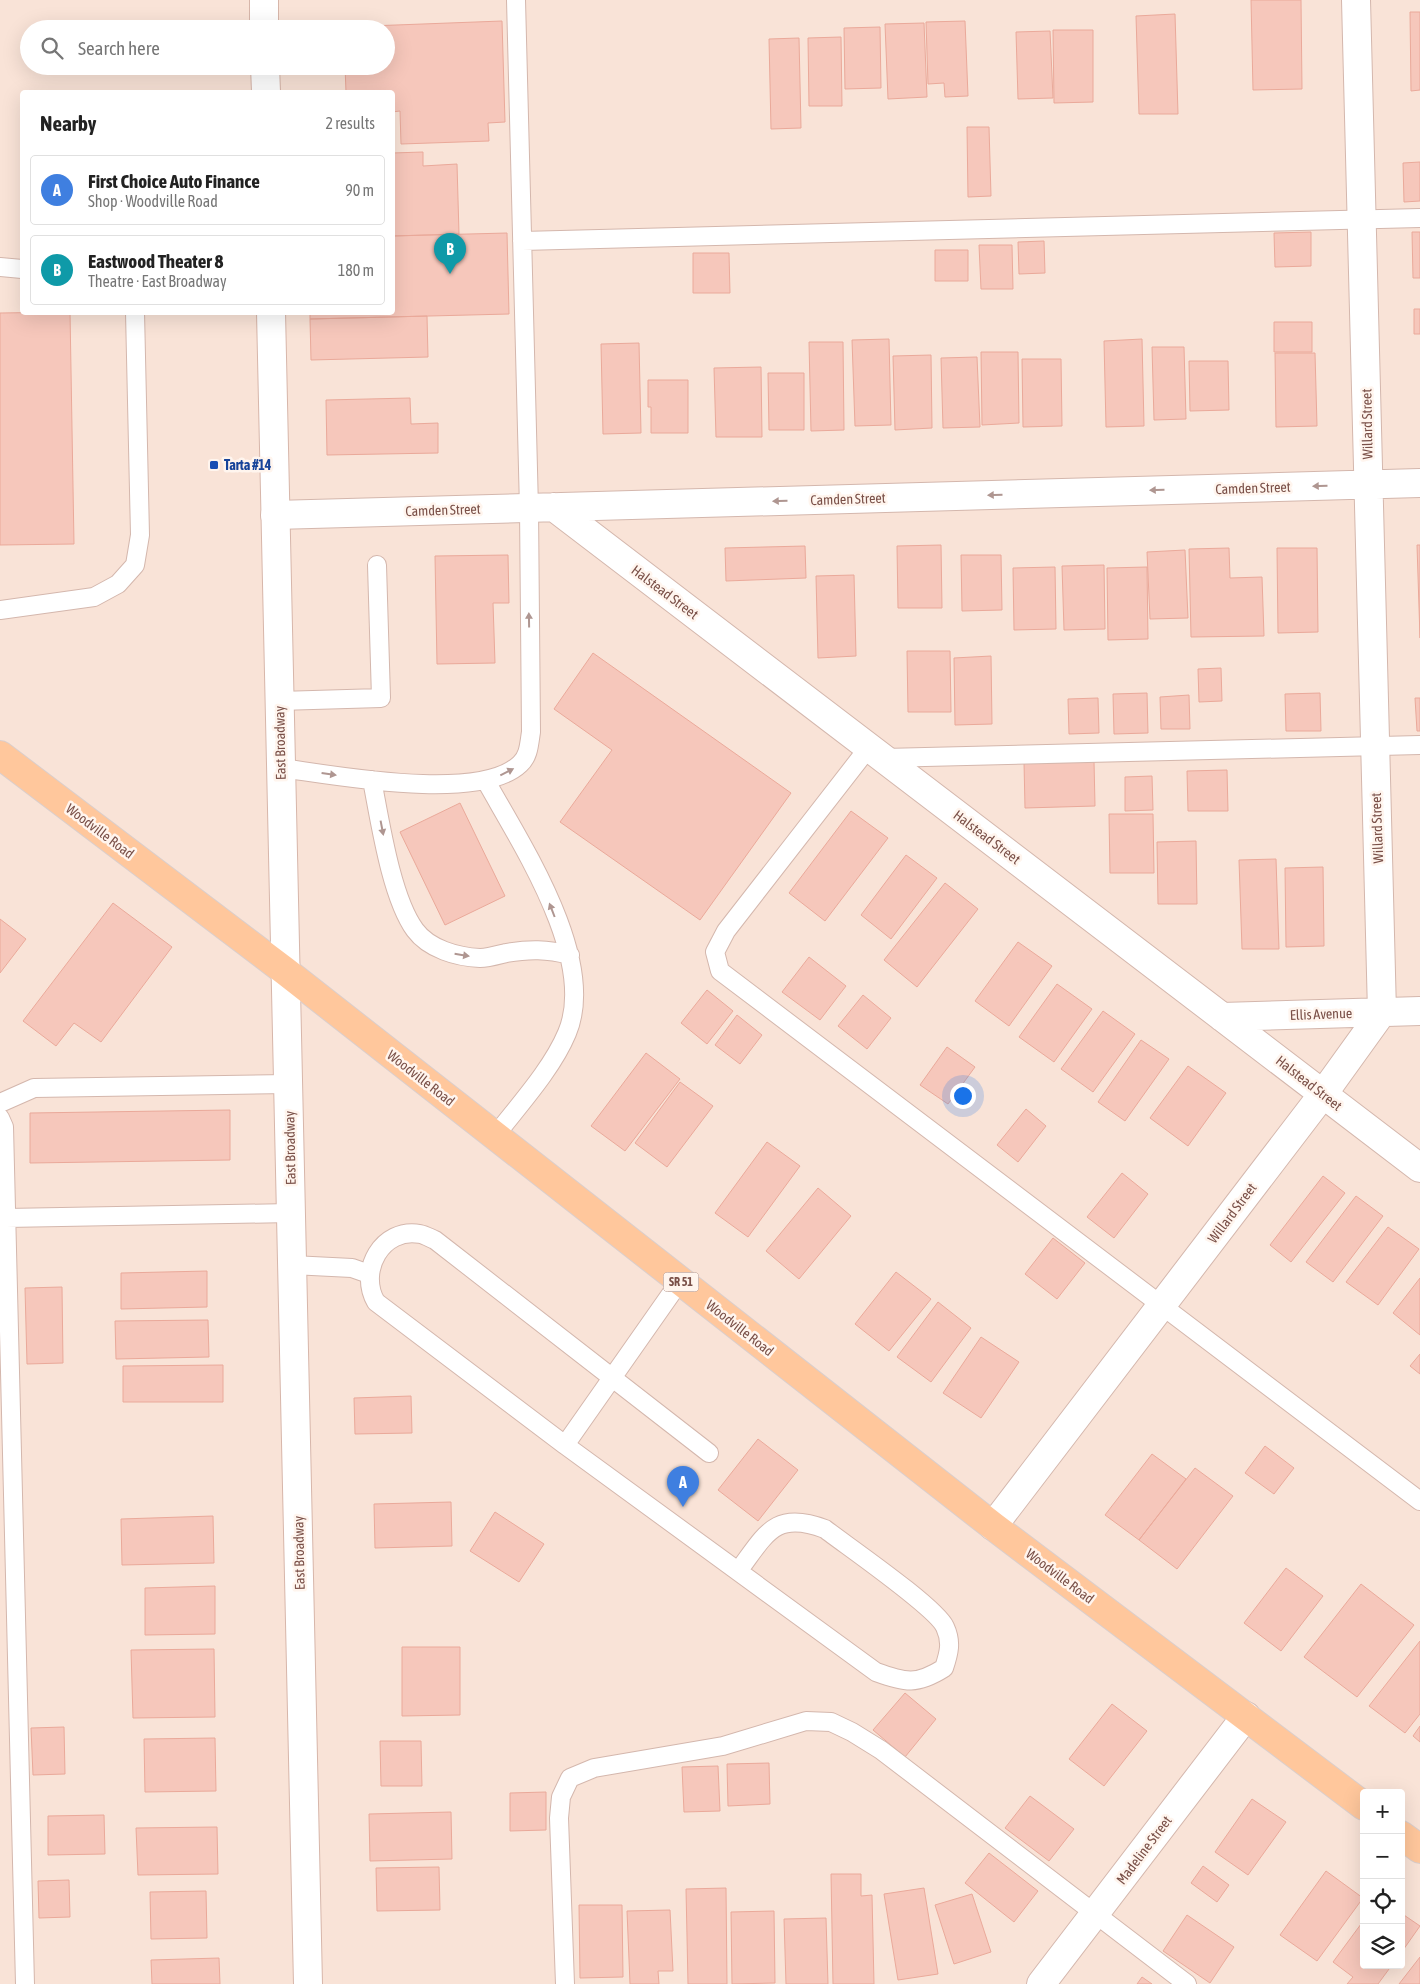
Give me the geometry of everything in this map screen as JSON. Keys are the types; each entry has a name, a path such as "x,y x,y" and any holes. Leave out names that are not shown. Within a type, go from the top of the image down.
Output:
{"main road":[{"name":"Woodville Road","path":"0,755 285,972 993,1526 1360,1803"},
{"path":"1405,1837 1420,1849"}],"street":[{"path":"264,0 264,20"},
{"name":"Willard Street","path":"993,1526 1323,1094 1382,1012 1356,0"},
{"path":"265,75 266,90"},
{"name":"East Broadway","path":"271,315 308,1984"},
{"name":"Camden Street","path":"275,516 1420,483"},
{"name":"Halstead Street","path":"541,507 876,753 1420,1168"},
{"name":"Ellis Avenue","path":"1222,1016 1420,1011"},
{"name":"Madeline Street","path":"1041,1984 1246,1716"}],"lane":[{"path":"281,768 404,784 486,781 508,773 521,764 528,753 541,507 522,241 516,0"},
{"path":"522,241 1420,218"},
{"path":"0,267 20,269"},
{"path":"0,610 94,597 118,584 135,566 140,535 135,315"},
{"path":"280,701 381,698 377,565"},
{"path":"1420,745 876,753 726,931 715,952 720,972 1162,1304 1420,1501"},
{"path":"372,780 390,867 404,909 415,930 426,939 456,955 481,958 533,949 550,950 570,955"},
{"path":"486,781 541,879 570,955 574,994 574,1010 567,1034 548,1065 495,1136"},
{"path":"0,1103 34,1088 288,1084"},
{"path":"0,1118 4,1128 25,1984"},
{"path":"6,1218 291,1213"},
{"path":"709,1453 435,1240 421,1234 405,1234 387,1241 376,1254 369,1274 370,1291 376,1302 565,1445 739,1570 876,1672 900,1681 926,1680 944,1668 950,1647 945,1626 930,1608 825,1529 804,1521 783,1523 766,1533 739,1570"},
{"path":"292,1265 352,1268 369,1274"},
{"path":"565,1445 680,1281"},
{"path":"565,1984 559,1818 561,1797 570,1778 594,1768 723,1746 806,1721 830,1722 852,1732 881,1750 1187,1984"}],"shaded area":[{"path":"0,0 1420,0 1420,1984 0,1984"}],"building":[{"path":"1251,0 1301,0 1302,89 1253,90"},
{"path":"1410,12 1420,12 1420,90 1411,91"},
{"path":"1175,14 1178,114 1139,114 1136,16"},
{"path":"502,21 505,122 488,123 489,141 401,144 400,111 395,112 395,90 346,90 345,75 395,75 395,25"},
{"path":"965,21 968,96 945,97 944,83 928,84 926,22"},
{"path":"924,23 927,97 888,99 885,24"},
{"path":"880,27 881,88 845,89 844,28"},
{"path":"1053,30 1093,30 1093,102 1054,103"},
{"path":"1050,31 1053,98 1018,99 1016,32"},
{"path":"841,37 842,106 809,106 808,38"},
{"path":"799,38 801,128 771,129 769,39"},
{"path":"967,127 989,127 991,196 968,197"},
{"path":"423,152 423,166 457,164 459,234 395,236 395,153"},
{"path":"1420,162 1420,201 1404,202 1403,163"},
{"path":"1311,232 1311,266 1275,267 1274,233"},
{"path":"1412,232 1420,232 1420,278 1413,278"},
{"path":"507,233 509,314 310,319 310,315 395,315 395,236"},
{"path":"1044,241 1045,273 1019,274 1018,242"},
{"path":"979,245 1012,245 1013,289 981,289"},
{"path":"935,250 968,250 968,281 935,281"},
{"path":"693,253 729,253 730,293 693,293"},
{"path":"1414,309 1420,309 1420,334 1414,334"},
{"path":"0,313 70,315 74,544 0,545"},
{"path":"427,316 428,357 311,360 310,319"},
{"path":"1274,322 1312,322 1312,352 1274,352"},
{"path":"889,339 891,425 855,426 852,340"},
{"path":"1142,339 1144,426 1106,427 1104,341"},
{"path":"809,342 843,342 844,430 811,431"},
{"path":"639,343 641,433 603,434 601,344"},
{"path":"1152,347 1184,347 1186,419 1154,420"},
{"path":"981,352 1018,352 1019,423 982,425"},
{"path":"1275,353 1315,353 1317,426 1276,427"},
{"path":"931,355 932,428 895,430 893,356"},
{"path":"977,357 980,427 943,428 941,358"},
{"path":"1022,359 1061,359 1062,426 1023,427"},
{"path":"1189,361 1228,361 1229,410 1190,411"},
{"path":"761,367 762,437 716,437 714,368"},
{"path":"768,373 804,373 804,430 769,430"},
{"path":"648,380 688,380 688,433 651,433 651,407 648,407"},
{"path":"410,398 411,424 438,423 438,453 327,455 326,400"},
{"path":"941,545 942,608 898,608 897,546"},
{"path":"1417,545 1420,545 1420,638"},
{"path":"805,546 806,578 726,581 725,548"},
{"path":"1229,548 1230,578 1262,577 1264,636 1191,637 1189,549"},
{"path":"1277,548 1317,548 1318,632 1278,633"},
{"path":"1185,550 1188,618 1150,619 1147,552"},
{"path":"508,555 509,603 493,603 495,663 437,664 435,556"},
{"path":"961,555 1001,555 1002,610 962,611"},
{"path":"1104,565 1105,629 1064,630 1062,566"},
{"path":"1055,567 1056,629 1014,630 1013,568"},
{"path":"1147,567 1148,639 1108,640 1107,568"},
{"path":"854,575 856,656 818,658 816,576"},
{"path":"907,651 950,651 951,712 908,712"},
{"path":"593,653 791,793 700,920 560,822 612,750 554,709"},
{"path":"991,656 992,724 955,725 954,658"},
{"path":"1221,668 1222,701 1199,702 1198,669"},
{"path":"1147,693 1148,733 1114,734 1113,694"},
{"path":"1320,693 1321,731 1286,731 1285,694"},
{"path":"1189,695 1190,729 1161,729 1160,697"},
{"path":"1098,698 1099,733 1069,734 1068,699"},
{"path":"1415,698 1420,698 1420,731 1417,731"},
{"path":"1094,761 1095,806 1025,808 1024,762"},
{"path":"1227,770 1228,811 1188,811 1187,771"},
{"path":"1152,776 1153,810 1125,811 1125,777"},
{"path":"460,803 505,896 445,925 400,832"},
{"path":"851,811 888,838 825,921 789,893"},
{"path":"1109,814 1153,814 1154,873 1110,873"},
{"path":"1196,841 1197,904 1158,904 1157,842"},
{"path":"906,855 937,878 891,939 861,915"},
{"path":"1276,859 1279,949 1242,949 1239,860"},
{"path":"1323,867 1324,946 1286,947 1285,868"},
{"path":"945,883 978,909 917,987 884,960"},
{"path":"113,903 172,947 101,1042 74,1023 56,1046 23,1021"},
{"path":"0,919 26,939 0,973"},
{"path":"1018,942 1052,966 1009,1026 975,1001"},
{"path":"809,957 846,986 820,1020 782,992"},
{"path":"1057,984 1092,1009 1054,1062 1019,1037"},
{"path":"707,990 733,1011 707,1044 681,1023"},
{"path":"863,995 891,1018 867,1049 838,1026"},
{"path":"1103,1011 1135,1034 1093,1092 1061,1069"},
{"path":"737,1015 762,1035 740,1064 715,1045"},
{"path":"1141,1040 1169,1059 1125,1121 1098,1102"},
{"path":"947,1047 975,1067 948,1104 920,1085"},
{"path":"646,1053 680,1079 625,1151 591,1126"},
{"path":"1188,1066 1226,1093 1188,1146 1150,1118"},
{"path":"680,1082 713,1106 667,1167 635,1143"},
{"path":"1026,1109 1046,1126 1018,1162 997,1145"},
{"path":"230,1110 230,1160 30,1163 30,1113"},
{"path":"767,1142 800,1166 748,1237 715,1213"},
{"path":"1122,1173 1148,1194 1114,1238 1087,1217"},
{"path":"1323,1176 1345,1193 1291,1262 1270,1245"},
{"path":"818,1188 851,1216 799,1279 766,1251"},
{"path":"1356,1196 1383,1216 1333,1282 1306,1262"},
{"path":"1388,1227 1419,1249 1378,1305 1346,1282"},
{"path":"1053,1238 1085,1263 1057,1299 1025,1274"},
{"path":"207,1271 207,1307 121,1309 121,1273"},
{"path":"896,1272 931,1299 889,1351 855,1324"},
{"path":"1420,1278 1420,1335 1393,1313"},
{"path":"62,1287 63,1363 27,1364 25,1288"},
{"path":"938,1302 971,1328 931,1382 897,1357"},
{"path":"208,1320 209,1357 116,1359 115,1321"},
{"path":"981,1337 1019,1362 981,1418 943,1393"},
{"path":"1420,1354 1420,1374 1410,1366"},
{"path":"223,1365 223,1402 123,1402 123,1366"},
{"path":"411,1396 412,1433 355,1434 354,1398"},
{"path":"758,1439 798,1470 758,1521 718,1490"},
{"path":"1265,1446 1294,1468 1274,1494 1245,1473"},
{"path":"1152,1454 1186,1479 1139,1540 1105,1515"},
{"path":"1195,1468 1233,1496 1177,1569 1139,1540"},
{"path":"451,1502 452,1546 375,1548 374,1504"},
{"path":"495,1512 544,1544 519,1582 470,1551"},
{"path":"213,1516 214,1563 122,1565 121,1519"},
{"path":"1286,1568 1323,1596 1281,1651 1244,1623"},
{"path":"1361,1584 1414,1625 1357,1697 1304,1657"},
{"path":"215,1586 215,1634 145,1635 145,1588"},
{"path":"1420,1641 1420,1714 1405,1733 1369,1706"},
{"path":"402,1647 460,1647 460,1715 402,1716"},
{"path":"214,1649 215,1717 133,1718 131,1650"},
{"path":"905,1693 936,1719 905,1757 873,1730"},
{"path":"1112,1704 1147,1731 1104,1786 1069,1759"},
{"path":"1420,1726 1420,1742 1413,1736"},
{"path":"64,1727 65,1774 33,1775 31,1728"},
{"path":"215,1738 216,1791 145,1792 144,1739"},
{"path":"380,1741 421,1741 422,1786 381,1786"},
{"path":"769,1763 770,1804 728,1806 727,1764"},
{"path":"718,1766 720,1811 684,1812 682,1767"},
{"path":"546,1792 546,1830 510,1831 510,1793"},
{"path":"1030,1796 1074,1829 1049,1861 1005,1828"},
{"path":"1252,1799 1286,1822 1248,1875 1215,1852"},
{"path":"451,1812 452,1859 370,1861 369,1814"},
{"path":"104,1815 105,1854 48,1855 48,1816"},
{"path":"217,1827 218,1874 138,1875 136,1828"},
{"path":"989,1853 1038,1891 1014,1922 965,1883"},
{"path":"1203,1866 1229,1885 1217,1902 1191,1883"},
{"path":"439,1867 440,1910 377,1911 376,1868"},
{"path":"1326,1871 1360,1896 1360,1902 1317,1961 1280,1935"},
{"path":"831,1874 861,1874 861,1896 872,1895 874,1984 833,1984"},
{"path":"69,1880 70,1917 39,1918 38,1881"},
{"path":"726,1888 727,1984 688,1984 686,1889"},
{"path":"924,1888 938,1974 898,1980 884,1894"},
{"path":"206,1891 207,1938 151,1939 150,1892"},
{"path":"972,1894 991,1952 954,1964 935,1905"},
{"path":"579,1905 622,1905 623,1977 580,1978"},
{"path":"670,1910 673,1971 658,1971 659,1984 630,1984 627,1911"},
{"path":"774,1911 775,1983 732,1984 731,1912"},
{"path":"1187,1915 1234,1947 1210,1983 1163,1951"},
{"path":"1405,1916 1420,1926 1405,1947"},
{"path":"826,1918 828,1984 786,1984 784,1919"},
{"path":"1360,1925 1360,1969 1389,1969 1378,1984 1347,1984 1353,1977 1333,1962"},
{"path":"1420,1957 1420,1984 1399,1984"},
{"path":"219,1958 220,1984 152,1984 151,1960"},
{"path":"1142,1977 1152,1984 1137,1984"}],"place":[{"name":"Eastwood Theater 8","path":"450,274"},
{"name":"Tarta #14","path":"214,465"},
{"name":"First Choice Auto Finance","path":"683,1507"}]}
